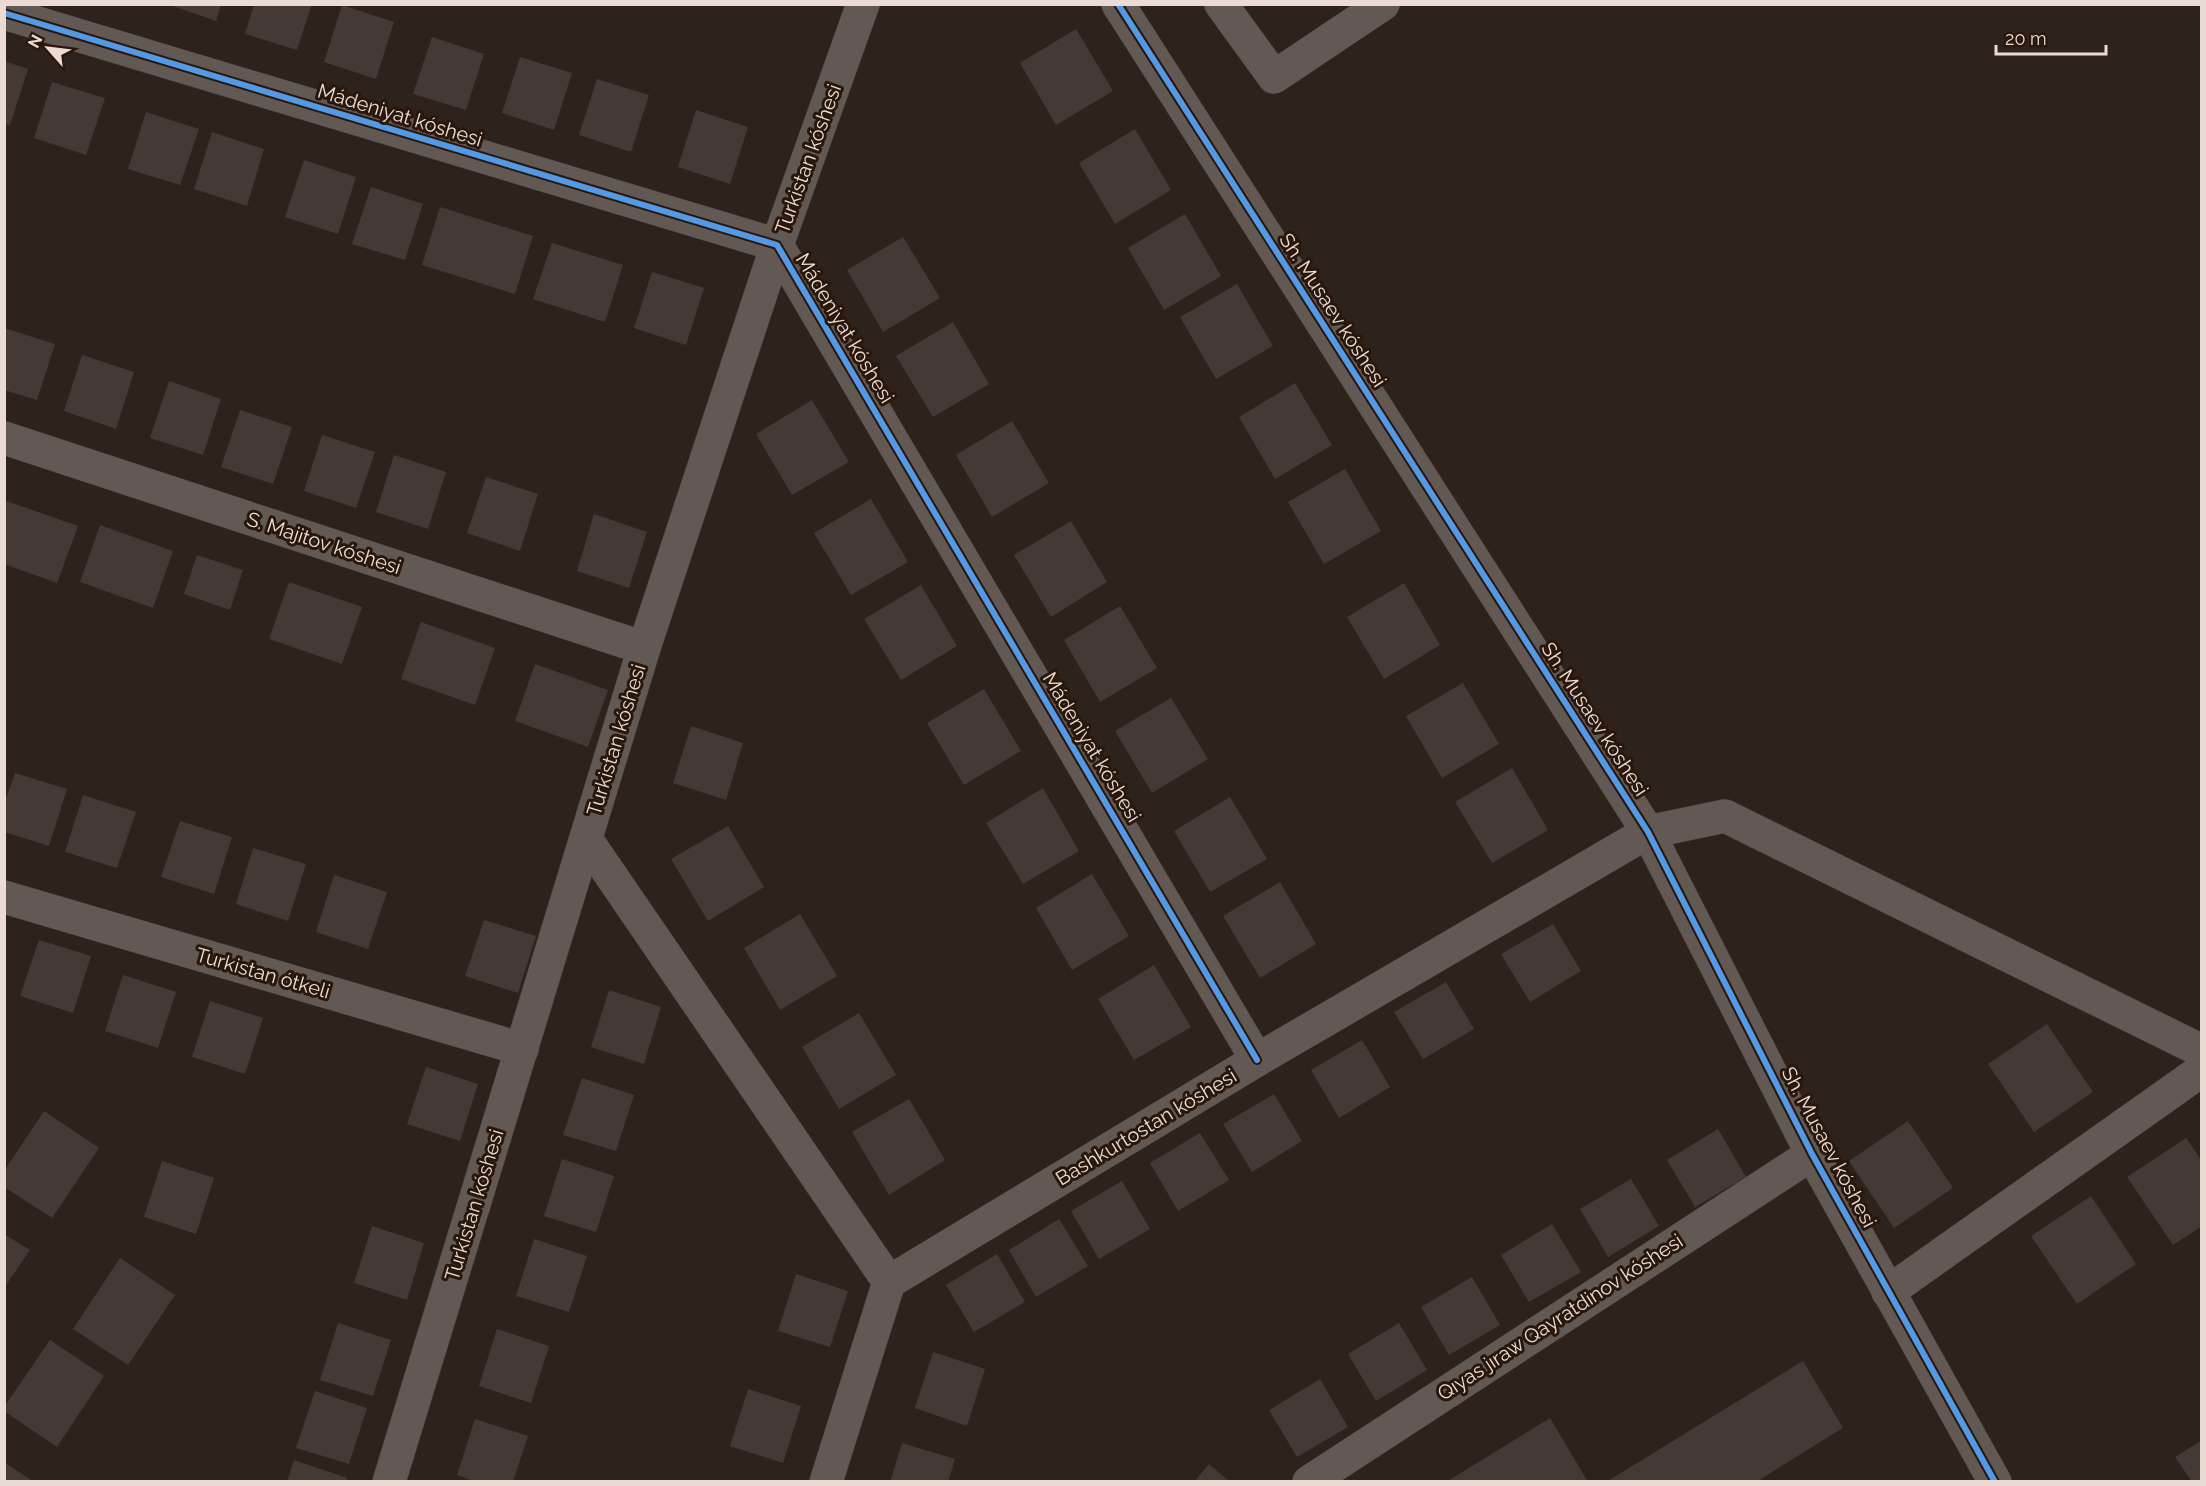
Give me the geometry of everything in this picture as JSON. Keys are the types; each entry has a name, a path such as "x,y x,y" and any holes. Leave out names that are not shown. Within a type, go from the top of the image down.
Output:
{"street":[{"name":"Turkistan kóshesi","path":"389,1482 644,648 777,245 863,4"},
{"name":"Sh. Musaev kóshesi","path":"1118,4 1648,832 1812,1154 1995,1482"},
{"path":"1221,4 1274,77 1383,4"},
{"name":"Mádeniyat kóshesi","path":"4,12 777,245 1257,1060"},
{"name":"S. Majitov kóshesi","path":"4,438 644,648"},
{"name":"Bashkurtostan kóshesi","path":"889,1282 1257,1060 1648,832 1725,816 2202,1051"},
{"path":"586,839 889,1282 826,1482"},
{"name":"Turkistan ótkeli","path":"4,897 522,1049"},
{"path":"1888,1293 2202,1070"},
{"name":"Qıyas jıraw Qayratdinov kóshesi","path":"1309,1482 1812,1154"}],"building":[{"path":"167,4 221,4 216,21"},
{"path":"254,4 312,4 297,50 245,34"},
{"path":"342,5 394,22 376,79 324,62"},
{"path":"1076,29 1113,91 1056,125 1020,63"},
{"path":"432,37 484,54 466,110 413,94"},
{"path":"520,57 572,73 554,130 502,113"},
{"path":"4,61 28,69 10,125 4,124"},
{"path":"597,79 649,95 631,152 579,135"},
{"path":"52,82 105,98 86,155 34,138"},
{"path":"696,110 748,127 730,184 678,167"},
{"path":"146,112 199,129 180,185 128,169"},
{"path":"1135,129 1171,190 1115,224 1079,163"},
{"path":"212,132 264,149 247,206 194,189"},
{"path":"304,160 356,177 338,234 285,217"},
{"path":"371,187 423,204 405,260 352,244"},
{"path":"440,207 533,236 515,294 422,265"},
{"path":"1185,214 1221,276 1164,310 1128,248"},
{"path":"903,237 940,298 883,332 847,270"},
{"path":"552,243 623,265 605,322 533,299"},
{"path":"652,272 704,288 686,345 634,328"},
{"path":"1237,284 1273,346 1216,379 1180,317"},
{"path":"953,322 989,384 933,417 896,356"},
{"path":"4,328 55,344 37,400 4,390"},
{"path":"82,355 134,372 116,429 64,411"},
{"path":"169,381 221,399 203,455 150,438"},
{"path":"1295,383 1332,445 1275,479 1239,417"},
{"path":"812,400 849,462 792,495 756,434"},
{"path":"240,410 292,427 273,484 221,467"},
{"path":"1012,421 1049,483 992,517 956,455"},
{"path":"322,435 375,452 356,508 304,491"},
{"path":"394,455 446,472 428,529 376,512"},
{"path":"1345,469 1381,531 1324,564 1288,502"},
{"path":"486,477 538,494 520,551 467,533"},
{"path":"871,499 908,562 851,595 814,533"},
{"path":"4,500 78,526 57,583 4,564"},
{"path":"594,514 647,532 629,588 577,571"},
{"path":"1071,521 1107,582 1051,617 1014,555"},
{"path":"100,525 173,551 153,608 80,582"},
{"path":"197,555 243,570 230,610 184,594"},
{"path":"289,582 362,607 342,664 269,639"},
{"path":"1404,583 1440,645 1384,679 1347,617"},
{"path":"921,585 957,646 901,680 864,619"},
{"path":"1120,606 1157,668 1100,702 1064,640"},
{"path":"421,622 495,648 475,705 401,679"},
{"path":"535,664 608,690 588,747 515,721"},
{"path":"1463,683 1499,744 1442,778 1406,716"},
{"path":"984,689 1021,751 964,785 927,723"},
{"path":"1171,698 1208,759 1152,793 1115,731"},
{"path":"691,726 743,743 726,800 673,783"},
{"path":"1512,768 1548,830 1492,863 1455,802"},
{"path":"15,773 67,789 49,846 4,832 4,804"},
{"path":"1043,788 1079,851 1023,884 986,823"},
{"path":"83,795 136,812 117,868 65,852"},
{"path":"1230,797 1267,859 1210,892 1174,831"},
{"path":"180,821 232,837 214,894 161,877"},
{"path":"728,826 764,887 708,921 671,859"},
{"path":"253,848 306,864 288,921 236,904"},
{"path":"1092,874 1129,936 1072,970 1036,908"},
{"path":"334,875 387,892 368,949 316,932"},
{"path":"1280,882 1316,944 1260,978 1223,916"},
{"path":"800,914 837,976 780,1010 744,948"},
{"path":"484,920 536,936 518,993 465,976"},
{"path":"1553,924 1581,971 1530,1002 1501,954"},
{"path":"39,940 91,956 73,1013 20,996"},
{"path":"1154,965 1191,1027 1134,1060 1098,999"},
{"path":"123,975 176,992 158,1048 105,1031"},
{"path":"1446,982 1474,1029 1423,1059 1394,1012"},
{"path":"609,990 661,1007 644,1064 591,1047"},
{"path":"210,1001 263,1018 245,1074 192,1057"},
{"path":"859,1013 896,1075 839,1109 802,1047"},
{"path":"2047,1024 2093,1092 2034,1132 1988,1064"},
{"path":"1362,1040 1390,1087 1339,1118 1311,1070"},
{"path":"426,1067 478,1084 460,1141 407,1124"},
{"path":"582,1078 634,1095 616,1151 563,1135"},
{"path":"1274,1094 1302,1141 1252,1172 1223,1124"},
{"path":"909,1099 945,1160 889,1195 852,1132"},
{"path":"44,1111 99,1148 52,1218 4,1187 4,1171"},
{"path":"1908,1121 1953,1188 1894,1228 1849,1161"},
{"path":"1718,1129 1746,1177 1695,1207 1667,1160"},
{"path":"1200,1133 1229,1180 1178,1211 1150,1163"},
{"path":"2186,1138 2202,1161 2202,1226 2173,1245 2127,1177"},
{"path":"562,1159 614,1176 596,1232 544,1216"},
{"path":"162,1161 214,1178 196,1234 144,1217"},
{"path":"1631,1179 1659,1226 1608,1257 1580,1209"},
{"path":"1122,1181 1150,1229 1099,1259 1071,1211"},
{"path":"2091,1196 2136,1264 2077,1304 2031,1236"},
{"path":"1059,1219 1088,1266 1036,1297 1009,1250"},
{"path":"1552,1224 1581,1272 1529,1302 1501,1255"},
{"path":"372,1226 424,1243 407,1300 354,1283"},
{"path":"4,1234 30,1250 4,1288"},
{"path":"534,1239 587,1256 569,1312 516,1296"},
{"path":"997,1254 1025,1302 974,1332 946,1285"},
{"path":"120,1258 175,1295 128,1365 73,1329"},
{"path":"796,1274 848,1291 830,1347 778,1331"},
{"path":"1472,1277 1500,1325 1449,1355 1421,1307"},
{"path":"338,1323 391,1340 373,1396 320,1380"},
{"path":"1399,1323 1427,1370 1376,1401 1348,1354"},
{"path":"497,1329 549,1346 531,1403 479,1386"},
{"path":"50,1340 104,1376 57,1447 4,1411 4,1407"},
{"path":"933,1352 985,1369 967,1426 915,1408"},
{"path":"1803,1361 1843,1428 1756,1482 1606,1482"},
{"path":"1320,1379 1348,1427 1297,1457 1269,1410"},
{"path":"748,1389 801,1406 783,1463 730,1446"},
{"path":"315,1391 367,1408 349,1464 296,1448"},
{"path":"1550,1418 1588,1482 1446,1482"},
{"path":"475,1419 528,1436 513,1482 476,1482 457,1475"},
{"path":"2202,1440 2202,1482 2192,1482 2175,1457"},
{"path":"902,1443 955,1459 948,1482 890,1482"},
{"path":"294,1460 347,1478 346,1482 287,1482"},
{"path":"4,1462 34,1482 4,1482"},
{"path":"1209,1464 1230,1482 1194,1482"}],"cycle path":[{"path":"1118,4 1648,832 1812,1154 1995,1482"},
{"path":"4,13 777,245 1257,1060"}]}
